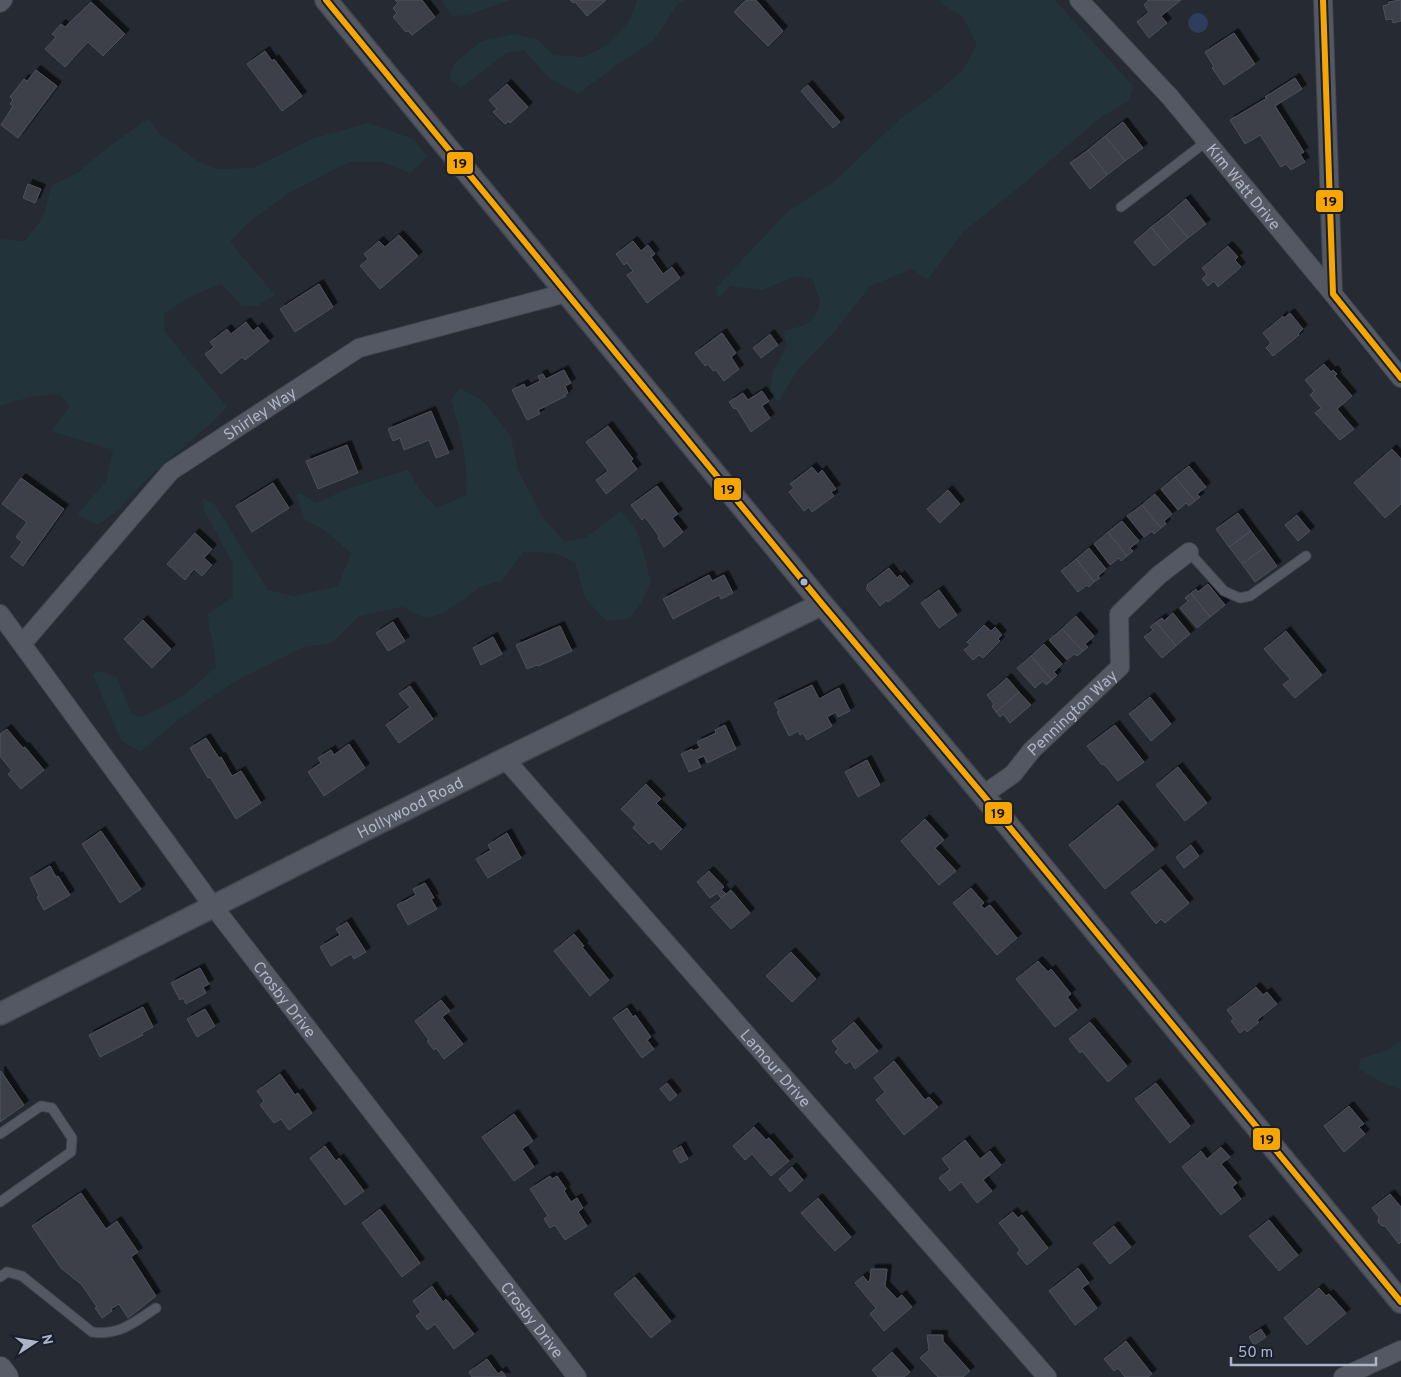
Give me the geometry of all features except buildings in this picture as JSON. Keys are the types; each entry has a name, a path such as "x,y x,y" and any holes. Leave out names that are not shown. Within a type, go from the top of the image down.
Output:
{"main road":[{"path":"0,1369 6,1377"}],"street":[{"path":"0,3 3,0"},
{"path":"326,0 822,604 983,795 1401,1302"},
{"name":"Kim Watt Drive","path":"1079,0 1170,97 1401,378"},
{"path":"1323,0 1333,294"},
{"name":"Shirley Way","path":"22,644 171,471 359,348 566,293"},
{"name":"Pennington Way","path":"983,795 1013,774 1032,750 1120,667 1119,614 1160,575 1189,552"},
{"name":"Hollywood Road","path":"0,1014 505,759 822,604"},
{"name":"Crosby Drive","path":"0,614 213,906 577,1377"},
{"name":"Lamour Drive","path":"505,759 1047,1377"},
{"path":"1343,1377 1401,1350"}],"lane":[{"path":"1121,207 1207,142"},
{"path":"1189,552 1224,591 1240,598 1250,596 1306,556"},
{"path":"0,1134 41,1106 52,1108 72,1138 71,1152 0,1202"},
{"path":"0,1277 6,1272 22,1276 92,1332 105,1334 121,1330 156,1308"}],"shaded area":[{"path":"442,0 510,0 471,14 452,17"},
{"path":"637,0 685,0 678,4 653,41 578,94 548,77 524,50 506,53 461,88 449,79 454,64 481,41 513,34 537,39 554,55 584,57 607,45 628,24"},
{"path":"940,0 1055,0 1133,86 1129,101 1101,117 1022,185 963,232 927,280 912,269 870,286 837,329 798,370 778,402 770,392 773,371 787,346 783,331 805,325 815,317 820,301 813,280 797,276 762,290 731,286 718,298 716,288 786,213 836,180 901,118 931,97 962,71 977,45 962,16 944,6"},
{"path":"149,118 159,133 196,160 215,169 253,168 312,139 368,123 414,139 428,157 410,173 382,162 349,162 289,193 249,222 230,242 275,295 257,306 242,306 221,284 189,297 164,314 164,331 227,407 217,418 151,475 119,509 98,525 77,515 106,481 113,450 51,431 70,406 59,394 30,397 0,406 0,239 25,241 43,217 52,185 77,173 104,150"},
{"path":"460,388 483,401 511,437 518,470 544,519 565,542 585,538 621,511 638,532 651,582 642,602 628,619 606,621 585,598 575,562 555,553 524,552 501,581 480,587 444,613 426,618 402,607 359,616 332,643 303,647 232,683 182,717 140,752 121,740 93,675 100,671 117,677 131,714 142,717 184,695 216,667 207,614 233,597 233,563 204,511 202,497 215,505 268,590 294,596 338,586 351,553 323,529 305,520 296,494 300,493 316,503 352,487 408,470 420,490 437,508 466,495 465,459 451,399"},
{"path":"1401,1041 1401,1090 1381,1082 1359,1069 1360,1059 1388,1050"}],"water":[{"path":"1194,13 1202,13 1208,19 1208,27 1202,33 1194,33 1188,27 1188,19"}],"transit line":[{"name":"19","path":"326,0 822,604 983,795 1401,1302"},
{"name":"19","path":"1323,0 1333,294 1401,378"}]}
